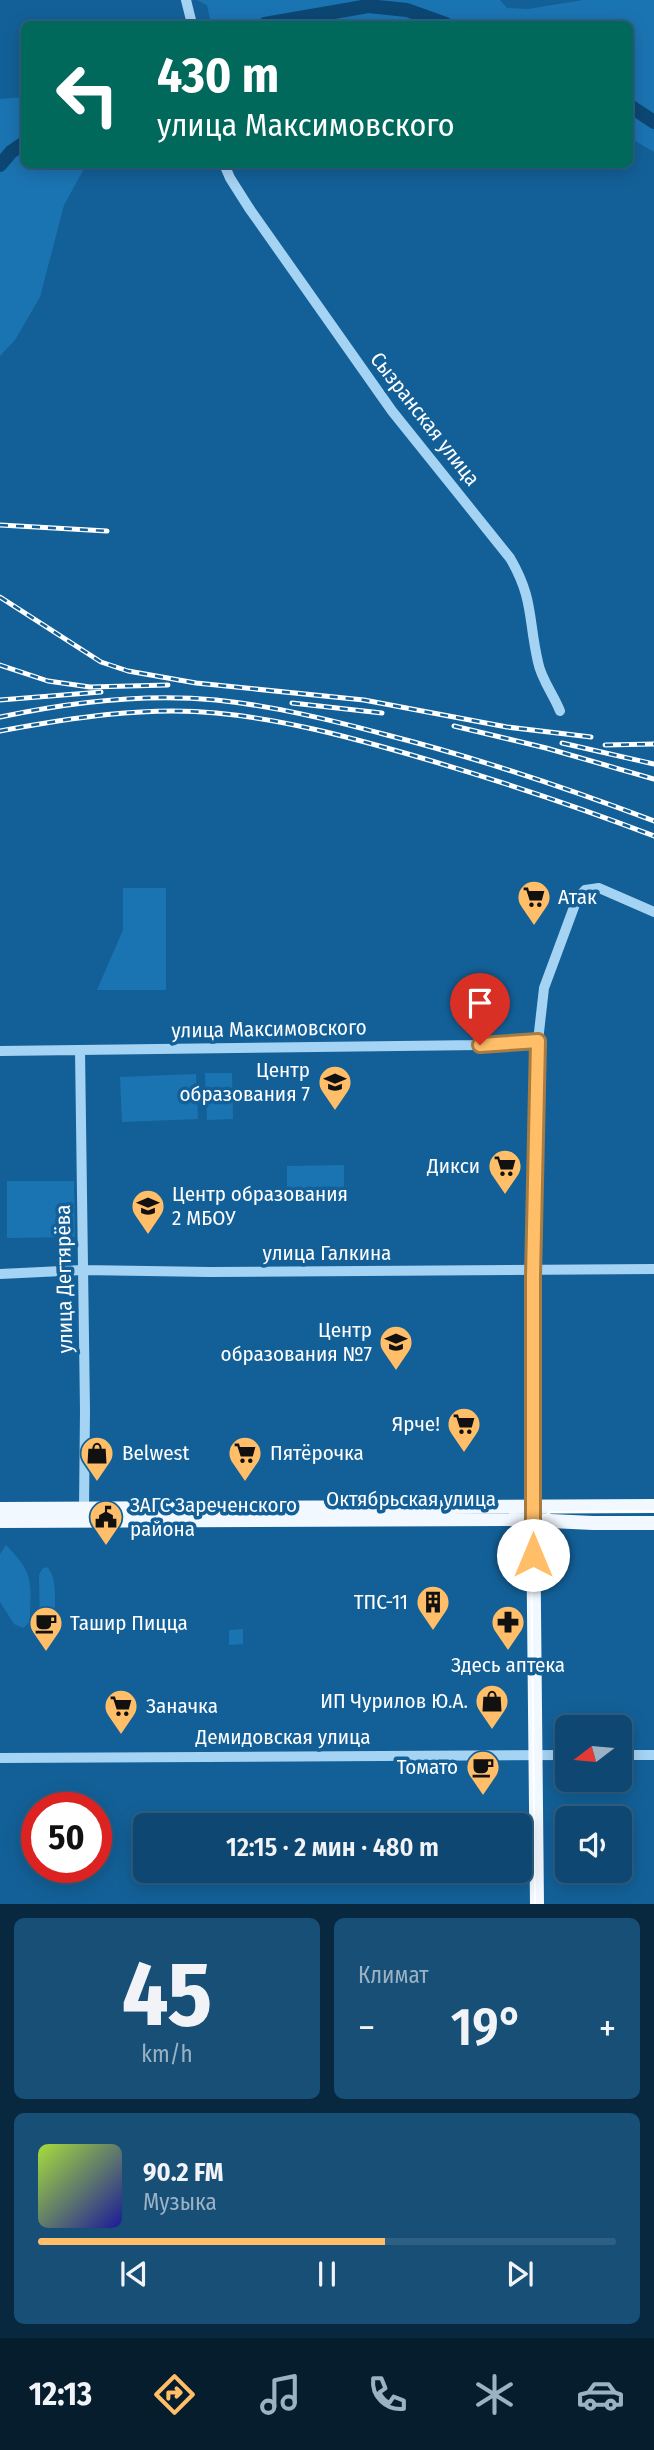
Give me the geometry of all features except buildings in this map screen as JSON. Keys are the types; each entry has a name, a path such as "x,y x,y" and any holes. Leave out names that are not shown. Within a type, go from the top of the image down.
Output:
{"main road":[{"name":"Октябрьская улица","path":"0,1521 533,1514 654,1506"},
{"name":"Октябрьская улица","path":"0,1509 533,1514 593,1524 654,1523"},
{"path":"533,1514 537,1904"}],"street":[{"path":"186,0 191,21"},
{"name":"Сызранская улица","path":"226,168 249,208 392,411 510,558 522,578 529,601 540,669 560,711"},
{"path":"533,1514 538,1041 544,988 577,899 585,891 599,888 654,912"},
{"name":"улица Максимовского","path":"0,1051 480,1045 538,1041"},
{"name":"улица Дегтярёва","path":"80,1049 84,1508"},
{"name":"улица Галкина","path":"0,1273 83,1270 236,1272 654,1269"},
{"name":"Демидовская улица","path":"0,1758 555,1755"},
{"path":"632,1755 654,1755"}],"shaded area":[{"path":"197,0 500,0 507,8 528,9 583,0 654,0 654,152 633,140 633,21 210,21 207,5"},
{"path":"21,97 21,168 84,168 64,205 40,297 15,340 0,356 0,99"},
{"path":"123,888 166,888 166,990 97,990 123,930"},
{"path":"205,1073 232,1073 233,1119 207,1120"},
{"path":"196,1074 198,1119 122,1122 120,1077"},
{"path":"344,1165 344,1198 287,1198 287,1166"},
{"path":"7,1181 74,1181 75,1237 7,1238"},
{"path":"6,1545 22,1564 29,1580 30,1622 23,1628 14,1624 0,1602 0,1554"},
{"path":"47,1567 51,1572 54,1587 54,1626 40,1627 39,1575 42,1569"},
{"path":"243,1629 243,1644 229,1645 229,1630"}],"waterway":[{"path":"282,21 368,6 407,10 438,21"},
{"path":"633,108 654,122"},
{"path":"0,165 21,145"}],"tram line":[{"path":"535,1904 531,1535 542,1517 551,1512 654,1511"}],"railway":[{"path":"0,525 107,531"},
{"path":"0,597 101,662 128,671 196,683 364,700 507,727 591,737"},
{"path":"0,665 48,681 90,687 168,685"},
{"path":"0,700 101,692"},
{"path":"0,717 80,703 134,698 189,698 259,706 345,724 454,754 555,785 654,821"},
{"path":"292,703 382,713"},
{"path":"0,731 135,712 189,711 265,719 337,735 439,763 654,836"},
{"path":"454,726 546,748 654,779"},
{"path":"562,743 654,764"},
{"path":"605,745 654,744"}],"place":[{"name":"Атак","path":"534,927"},
{"name":"Центр образования 7","path":"335,1112"},
{"name":"Дикси","path":"505,1196"},
{"name":"Центр образования 2 МБОУ","path":"148,1236"},
{"name":"Центр образования №7","path":"396,1372"},
{"name":"Ярче!","path":"464,1454"},
{"name":"Belwest","path":"97,1483"},
{"name":"Пятёрочка","path":"245,1483"},
{"name":"ЗАГС Зареченского района","path":"106,1547"},
{"name":"ТПС-11","path":"433,1632"},
{"name":"Здесь аптека","path":"508,1652"},
{"name":"Ташир Пицца","path":"46,1653"},
{"name":"ИП Чурилов Ю.А.","path":"492,1731"},
{"name":"Заначка","path":"121,1736"},
{"name":"Томато","path":"483,1797"}],"route":[{"path":"480,1045 538,1041 533,1277 533,1555"}]}
